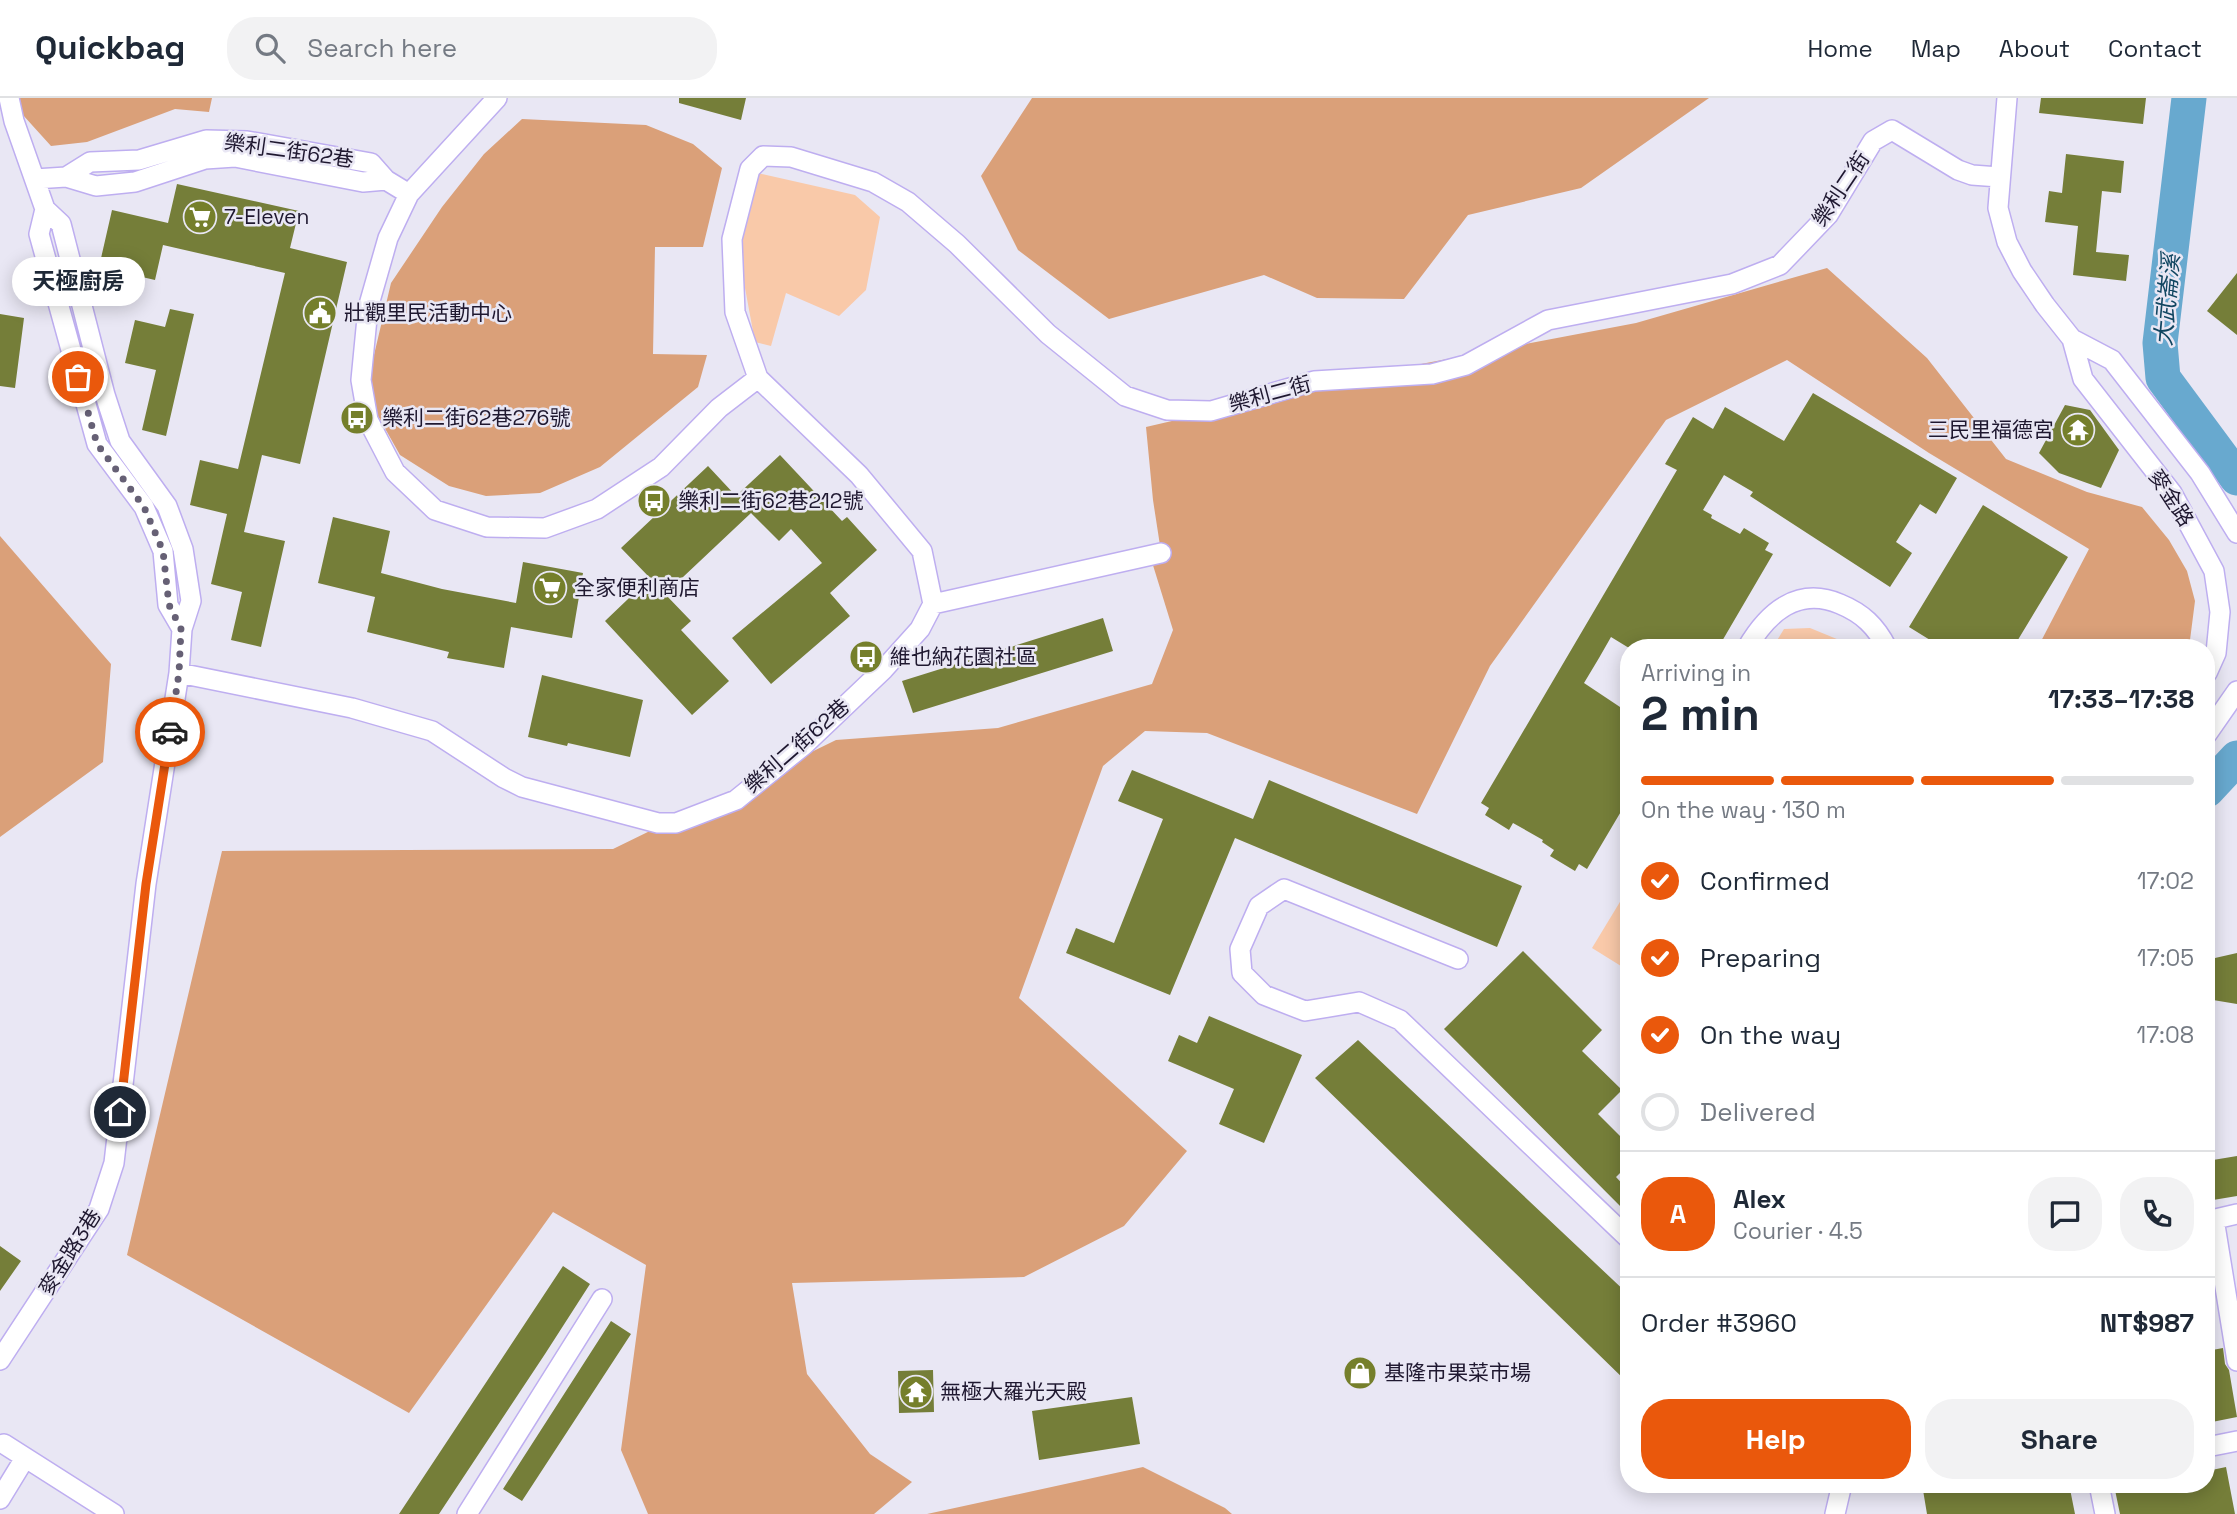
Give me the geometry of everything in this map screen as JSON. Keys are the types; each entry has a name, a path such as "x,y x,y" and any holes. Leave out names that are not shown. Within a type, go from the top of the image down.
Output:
{"street":[{"path":"9,98 13,121 45,209 61,224 105,396 120,441 167,506 183,548 191,601 181,629 179,673"},
{"path":"497,98 409,194 388,238 368,308 361,380 368,419 395,472 435,510 487,527 545,528 597,509 661,467 719,408 758,378 859,475 922,551 933,604 1161,553"},
{"name":"麥金路","path":"2007,98 1998,208 2007,242 2022,271 2072,339 2083,379 2172,493 2214,571 2219,623 2215,655"},
{"name":"樂利二街","path":"758,378 735,312 732,239 750,169 763,156 791,157 873,181 908,202 957,244 1048,334 1125,396 1167,410 1211,411 1314,381 1432,374 1466,365 1548,320 1732,284 1780,265 1828,215 1873,141 1892,130 1958,170 1972,175 1999,177"},
{"name":"樂利二街62巷","path":"35,179 66,177 90,162 139,160 206,140 247,141 371,163 386,180 409,194"},
{"path":"45,209 39,234 97,444 144,507 163,551 169,605 181,629"},
{"name":"麥金路","path":"2072,339 2112,360 2200,473 2237,533"},
{"path":"85,401 105,396"},
{"path":"1752,639 1773,614 1787,604 1817,596 1861,615 1883,639"},
{"name":"樂利二街62巷","path":"179,673 352,708 432,731 504,778 522,786 658,823 676,823 736,800 804,744 884,669 920,629 933,604"},
{"name":"麥金路3巷","path":"0,1360 99,1209 114,1163 146,884 179,673"},
{"path":"2215,723 2237,691"},
{"path":"1458,959 1284,889 1259,906 1240,949 1242,973 1264,995 1305,1011 1359,1002 1400,1020 1620,1229"},
{"path":"2215,1219 2237,1214"},
{"path":"2215,1242 2237,1361"},
{"path":"467,1514 602,1300"},
{"path":"2215,1445 2237,1441"},
{"path":"4,1444 114,1514"},
{"path":"0,1499 25,1458"},
{"path":"1835,1514 1840,1493"},
{"path":"2101,1493 2105,1514"}],"shaded area":[{"path":"13,98 212,98 209,112 175,109 87,142 51,146 13,104"},
{"path":"1032,98 1709,98 1581,188 1468,215 1404,299 1317,298 1264,275 1109,319 1018,250 981,176"},
{"path":"522,119 646,125 693,144 722,168 703,247 655,247 653,354 707,355 698,387 600,467 540,493 486,496 449,486 400,455 365,393 391,283 442,207 484,154"},
{"path":"757,173 855,195 880,217 866,290 839,316 786,293 771,346 755,342 740,261 744,206"},
{"path":"1827,268 1927,358 2006,459 2087,492 2142,507 2169,540 2187,571 2195,601 2190,639 2042,639 2089,549 1929,453 1787,360 1666,420 1490,666 1417,814 1207,733 1145,731 1103,766 1019,998 1187,1151 1124,1226 1024,1277 792,1283 807,1374 870,1454 912,1482 874,1514 648,1514 621,1450 646,1265 553,1212 409,1413 127,1255 222,851 613,849 836,740 998,728 1152,684 1173,630 1152,562 1161,552 1146,427 1400,368 1636,323"},
{"path":"0,536 111,664 103,762 0,837"},
{"path":"1810,628 1837,639 1778,639 1784,629"},
{"path":"1620,902 1620,965 1592,948"},
{"path":"1143,1467 1232,1514 927,1514"}],"building":[{"path":"679,98 746,98 741,120 679,103"},
{"path":"2041,98 2146,98 2143,124 2039,113"},
{"path":"2066,154 2124,161 2121,193 2102,191 2096,252 2129,255 2126,281 2073,275 2078,226 2045,222 2049,191 2062,193"},
{"path":"177,184 299,211 290,248 347,262 300,464 262,455 244,532 285,541 261,647 231,640 242,592 211,584 227,514 190,505 200,460 238,469 285,273 163,245 155,280 99,267 112,210 168,223"},
{"path":"2237,273 2237,335 2207,311"},
{"path":"170,309 194,314 166,436 142,430 156,370 125,363 135,320 165,327"},
{"path":"0,314 24,318 15,388 0,386"},
{"path":"1813,393 1957,478 1936,514 1920,504 1896,542 1912,553 1890,587 1750,496 1753,492 1724,475 1703,510 1712,515 1711,518 1740,534 1744,528 1769,543 1765,550 1773,554 1723,639 1620,639 1620,642 1611,637 1584,683 1620,707 1620,813 1587,869 1579,864 1575,871 1550,856 1554,850 1542,842 1543,840 1513,823 1509,830 1485,815 1489,808 1481,803 1677,470 1665,464 1693,417 1713,429 1725,407 1784,441"},
{"name":"三民里福德宮","path":"2065,405 2090,410 2119,450 2101,488 2059,473 2039,453"},
{"path":"780,455 842,521 847,517 877,550 830,593 850,616 771,684 732,638 822,563 791,529 779,541 751,513 665,594 691,621 681,630 729,681 692,715 605,621 650,578 621,548 708,466 736,496"},
{"path":"1983,505 2068,557 2018,639 1928,639 1909,627"},
{"path":"333,517 390,531 381,573 442,589 516,603 523,562 583,573 572,638 511,627 504,668 447,658 449,652 367,632 375,597 318,583"},
{"path":"1103,618 1113,651 913,713 902,681"},
{"path":"542,675 643,700 630,757 528,737"},
{"path":"1132,770 1253,819 1269,780 1522,886 1497,947 1235,838 1170,995 1066,953 1076,928 1114,943 1163,819 1118,801"},
{"path":"1523,951 1602,1030 1582,1051 1620,1088 1620,1092 1598,1114 1620,1136 1620,1173 1616,1177 1620,1181 1620,1206 1444,1029"},
{"path":"2237,953 2237,1004 2215,1000 2215,958"},
{"path":"1209,1016 1302,1055 1264,1143 1219,1124 1234,1089 1168,1061 1179,1035 1197,1043"},
{"path":"1358,1040 1620,1287 1620,1375 1315,1078"},
{"path":"2237,1156 2237,1196 2215,1200 2215,1160"},
{"path":"0,1246 21,1261 0,1291"},
{"path":"563,1266 590,1284 545,1354 439,1514 399,1514"},
{"path":"611,1321 631,1334 522,1501 503,1489"},
{"path":"2223,1348 2237,1417 2215,1421 2215,1350"},
{"name":"無極大羅光天殿","path":"933,1370 934,1412 899,1413 898,1371"},
{"path":"1132,1397 1140,1444 1039,1460 1032,1411"},
{"path":"2226,1467 2235,1514 2120,1514 2116,1493 2215,1493 2215,1469"},
{"path":"1924,1493 2071,1493 2075,1514 1927,1514"}],"waterway":[{"name":"大武崙溪","path":"2189,98 2160,343 2163,378 2237,478"},
{"name":"大武崙溪","path":"2215,781 2237,758"}],"way so far":[{"path":"78,377 97,444 144,507 163,551 169,605 181,629 179,673 170,732"}],"place":[{"name":"7-Eleven","path":"200,217"},
{"name":"壯觀里民活動中心","path":"320,313"},
{"name":"天極廚房","path":"78,377"},
{"name":"樂利二街62巷276號","path":"357,418"},
{"name":"三民里福德宮","path":"2078,430"},
{"name":"樂利二街62巷212號","path":"654,501"},
{"name":"全家便利商店","path":"550,588"},
{"name":"維也納花園社區","path":"866,657"},
{"name":"基隆市果菜市場","path":"1360,1373"},
{"name":"無極大羅光天殿","path":"916,1392"}],"route":[{"path":"120,1112 146,884 170,732"}]}
